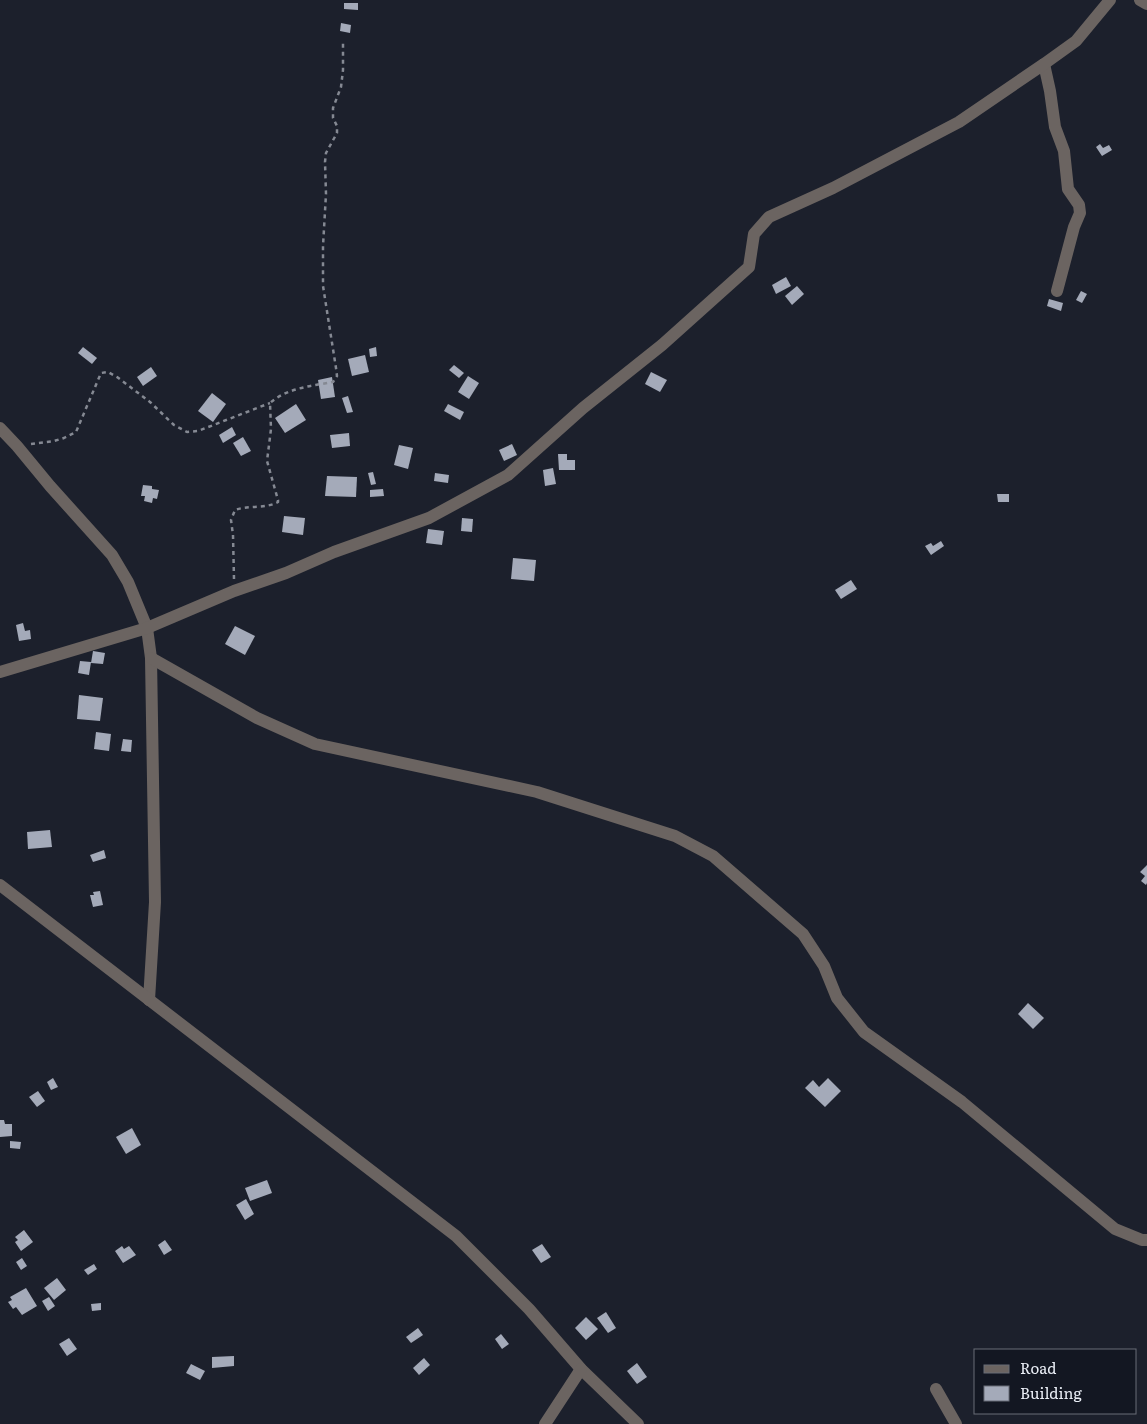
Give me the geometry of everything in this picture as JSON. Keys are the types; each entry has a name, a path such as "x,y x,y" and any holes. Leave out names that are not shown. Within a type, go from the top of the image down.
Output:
{"street":[{"path":"0,672 147,628 234,591 429,518 508,476 583,408 662,345 749,267 754,234 769,217 833,188 959,122 1076,41 1110,0"},
{"path":"1140,0 1147,4"},
{"path":"1044,64 1055,127 1064,151 1068,189 1080,205 1080,213 1074,227 1057,291"},
{"path":"0,428 112,555 128,582 147,628 150,658 155,902 149,1000"},
{"path":"150,658 257,718 315,744 537,792 675,836 713,856 803,934 824,966 837,998 864,1032 962,1102 1115,1229 1142,1240 1147,1240"},
{"path":"0,886 456,1236 529,1309 582,1369 638,1424"},
{"path":"546,1424 582,1369"},
{"path":"936,1389 956,1424"}],"path":[{"path":"17,446 54,441 76,432 101,373 108,372 117,377 150,402 174,425 187,432 198,432 304,387 333,382 337,376 323,286 326,194 325,162 326,153 336,133 337,126 333,118 333,108 341,87 343,42"},
{"path":"234,591 231,520 235,510 242,507 271,505 278,502 267,461 270,403"}],"building":[{"path":"344,3 358,3 358,10 344,9"},
{"path":"341,23 351,25 350,33 340,31"},
{"path":"1100,144 1103,148 1109,145 1112,150 1102,156 1096,147"},
{"path":"786,277 791,286 776,294 772,285"},
{"path":"797,286 804,294 792,305 785,296"},
{"path":"1081,291 1087,294 1082,303 1076,300"},
{"path":"1049,299 1063,303 1061,311 1047,306"},
{"path":"83,347 97,358 92,364 78,353"},
{"path":"376,347 377,356 370,357 369,349"},
{"path":"365,355 369,372 352,376 348,359"},
{"path":"454,365 464,373 459,378 449,370"},
{"path":"151,367 157,376 143,386 137,377"},
{"path":"651,372 667,380 660,392 645,384"},
{"path":"468,376 479,383 469,399 458,392"},
{"path":"332,377 335,397 321,399 318,380"},
{"path":"212,393 226,404 213,422 198,411"},
{"path":"348,396 353,412 347,413 342,398"},
{"path":"296,404 306,420 285,433 275,418"},
{"path":"448,404 464,412 460,420 444,411"},
{"path":"232,427 236,435 223,443 219,435"},
{"path":"349,433 350,446 332,448 330,435"},
{"path":"243,437 251,451 241,456 233,443"},
{"path":"512,444 517,455 504,461 499,450"},
{"path":"399,445 413,448 408,469 394,465"},
{"path":"558,454 567,454 567,460 575,460 575,470 559,470"},
{"path":"553,468 556,484 545,486 543,470"},
{"path":"373,472 376,484 371,485 368,473"},
{"path":"435,473 449,475 448,483 434,481"},
{"path":"327,476 357,477 356,497 325,496"},
{"path":"143,485 152,486 152,489 159,490 157,499 153,498 152,503 144,501 145,496 141,496"},
{"path":"383,489 384,496 370,497 370,490"},
{"path":"997,494 1009,494 1009,502 998,502"},
{"path":"284,516 305,518 303,535 282,532"},
{"path":"462,518 473,519 472,532 461,531"},
{"path":"428,529 444,531 442,545 426,543"},
{"path":"941,541 944,546 931,555 925,546 931,543 933,546"},
{"path":"513,558 536,560 534,581 511,579"},
{"path":"851,580 857,589 841,599 835,590"},
{"path":"23,623 25,631 30,630 31,639 19,641 16,625"},
{"path":"235,626 255,636 245,655 225,644"},
{"path":"93,651 105,653 103,664 91,663"},
{"path":"80,661 91,662 89,675 78,673"},
{"path":"79,695 103,698 100,721 77,719"},
{"path":"96,732 111,734 109,751 94,749"},
{"path":"123,739 132,740 131,752 121,751"},
{"path":"50,830 52,847 28,849 27,832"},
{"path":"104,850 106,858 93,862 90,855"},
{"path":"1147,865 1146,885 1141,881 1145,876 1140,872"},
{"path":"100,891 103,905 93,907 90,895 94,895 93,892"},
{"path":"1028,1003 1044,1018 1033,1029 1018,1014"},
{"path":"53,1078 58,1087 51,1090 47,1082"},
{"path":"828,1078 841,1091 825,1107 805,1088 813,1080 819,1087"},
{"path":"38,1091 45,1101 37,1107 29,1097"},
{"path":"0,1120 4,1120 5,1124 12,1124 12,1136 0,1137"},
{"path":"132,1128 141,1145 126,1154 116,1137"},
{"path":"10,1141 21,1142 20,1149 10,1148"},
{"path":"267,1180 272,1193 250,1201 245,1188"},
{"path":"246,1199 254,1214 245,1220 236,1205"},
{"path":"24,1230 33,1242 21,1251 15,1242 18,1240 15,1237"},
{"path":"165,1240 172,1250 164,1255 158,1245"},
{"path":"542,1244 551,1257 541,1263 532,1250"},
{"path":"122,1246 124,1249 129,1246 136,1255 123,1263 115,1251"},
{"path":"22,1258 27,1266 21,1270 16,1262"},
{"path":"94,1264 97,1269 88,1275 84,1270"},
{"path":"57,1278 66,1290 54,1300 44,1288"},
{"path":"26,1288 37,1306 22,1315 16,1307 13,1309 8,1302 12,1300 10,1297"},
{"path":"49,1297 55,1306 48,1311 42,1301"},
{"path":"101,1303 101,1310 92,1311 91,1304"},
{"path":"606,1312 616,1328 608,1333 597,1318"},
{"path":"586,1317 598,1329 586,1340 575,1328"},
{"path":"418,1328 423,1335 411,1343 406,1337"},
{"path":"501,1334 509,1344 502,1349 495,1339"},
{"path":"69,1338 77,1349 67,1356 59,1344"},
{"path":"234,1356 234,1366 212,1368 212,1357"},
{"path":"424,1358 430,1365 419,1375 413,1368"},
{"path":"637,1363 647,1377 637,1384 627,1371"},
{"path":"191,1364 205,1371 200,1380 186,1373"}]}
